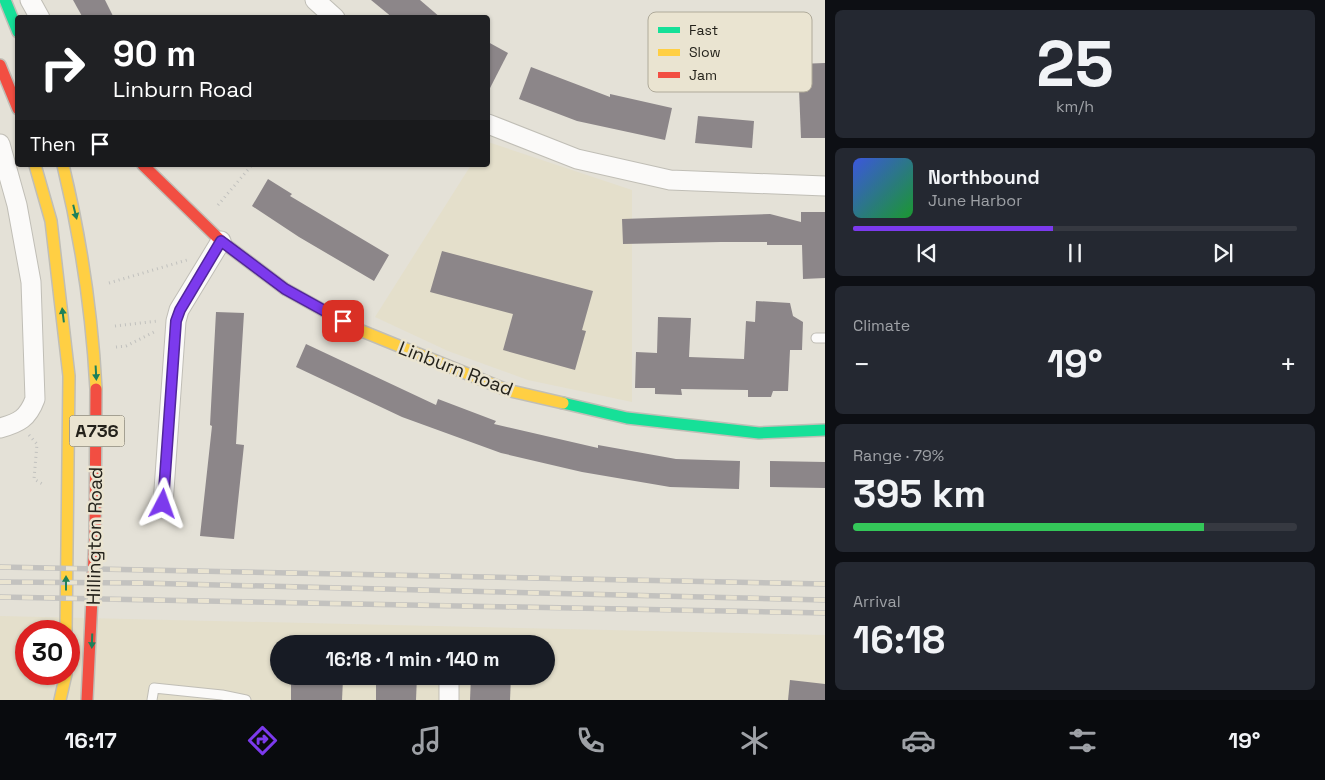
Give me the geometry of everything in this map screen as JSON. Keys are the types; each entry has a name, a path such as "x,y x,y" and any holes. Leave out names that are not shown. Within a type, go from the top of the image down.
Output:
{"main road":[{"path":"6,0 15,24"},
{"path":"0,66 15,102"},
{"name":"Hillington Road","path":"36,167 51,221 69,376 66,620"},
{"name":"Hillington Road","path":"64,167 80,230 96,358 96,506 91,656 87,700"},
{"name":"Linburn Road","path":"145,167 221,241 285,289 357,330 507,390 627,418 759,433 825,430"},
{"path":"60,700 63,685"}],"street":[{"path":"30,0 38,15"},
{"path":"315,0 332,15"},
{"path":"490,125 577,159 670,180 825,186"},
{"path":"0,144 17,205 31,282 34,399 30,412 18,424 0,428"},
{"path":"163,504 176,321 180,310 221,241"},
{"path":"448,700 449,685"}],"lane":[{"path":"152,700 154,688 222,695 246,700"}],"path":[{"path":"203,223 250,167"},
{"path":"106,284 190,259 205,267"},
{"path":"111,326 164,320 176,321"}],"shaded area":[{"path":"490,143 632,190 632,402 528,380 448,351 375,317 470,167 490,167"},
{"path":"0,616 825,635 825,700 0,700"}],"building":[{"path":"73,0 105,0 112,15 81,15"},
{"path":"371,0 420,0 438,15 389,15"},
{"path":"490,43 508,53 490,88"},
{"path":"812,63 825,63 825,138 801,138 799,92 812,92"},
{"path":"531,67 610,97 610,94 672,108 665,140 577,121 519,99"},
{"path":"698,116 754,121 752,148 695,143"},
{"path":"268,179 292,194 290,196 389,255 374,281 299,237 252,206"},
{"path":"801,212 825,212 825,278 803,279 802,245 767,245 767,242 623,244 622,219 770,214 801,222"},
{"path":"442,251 593,291 582,330 586,331 575,370 503,350 513,314 430,292"},
{"path":"756,301 790,303 793,316 803,322 802,350 790,350 788,391 773,391 771,397 748,397 748,390 681,389 682,395 655,394 655,388 635,388 636,352 657,353 658,317 691,318 689,357 744,359 746,321 755,322"},
{"path":"216,312 244,313 236,444 244,445 234,539 200,536 212,426 210,425"},
{"path":"306,344 436,405 438,399 496,421 494,424 598,448 598,445 676,459 740,461 739,489 670,487 582,472 501,453 402,417 296,367"},
{"path":"770,461 825,462 825,488 770,487"},
{"path":"790,680 825,684 825,700 788,700"},
{"path":"291,685 343,685 342,700 291,700"},
{"path":"376,685 417,685 416,700 376,700"},
{"path":"471,685 511,685 510,700 470,700"}],"railway":[{"path":"0,567 825,584"},
{"path":"0,582 140,583 825,600"},
{"path":"0,597 825,613"}],"traffic: fast":[{"path":"5,0 15,25"},
{"path":"563,403 627,418 759,433 825,430"}],"traffic: slow":[{"path":"36,167 51,221 69,376 66,620"},
{"path":"63,167 85,276 92,332 96,389"},
{"path":"285,289 357,329 507,390 563,403"},
{"path":"60,700 63,685"}],"traffic: jam":[{"path":"0,65 15,102"},
{"path":"145,167 221,241 285,289"},
{"path":"87,700 95,537 96,389"}],"route":[{"path":"163,504 176,321 180,310 221,241 285,289 343,321"}]}
